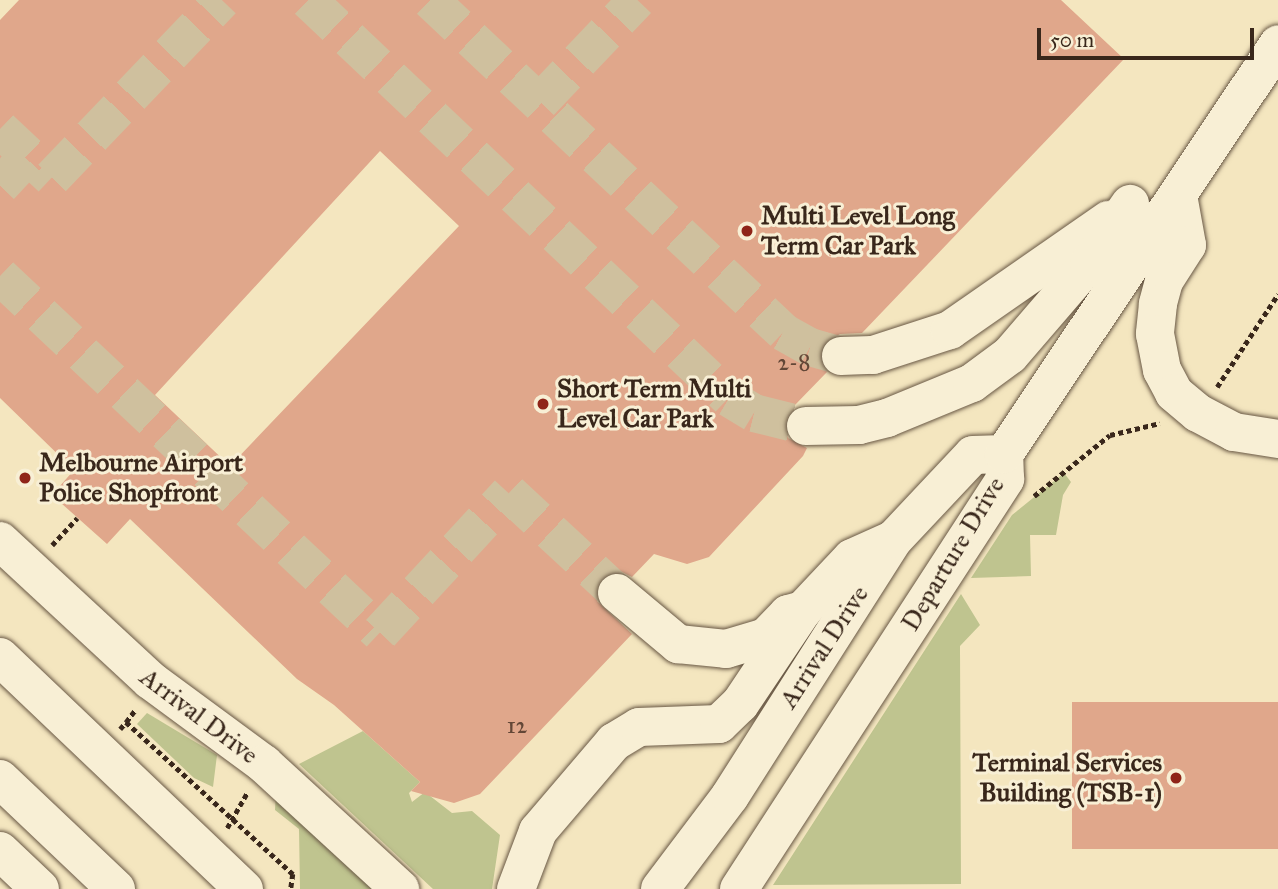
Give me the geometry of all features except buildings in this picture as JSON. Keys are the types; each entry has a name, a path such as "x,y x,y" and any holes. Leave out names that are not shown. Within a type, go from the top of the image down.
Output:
{"street":[{"name":"Departure Drive","path":"739,889 1006,479 1004,454 1277,46"},
{"path":"841,356 873,355 950,330 1130,204 1178,195 1187,245 1164,281 1155,334 1166,379 1189,407 1234,432 1271,439"},
{"path":"806,426 859,425 887,418 972,383 1010,355 1089,263 1130,204"},
{"name":"Arrival Drive","path":"666,884 730,796 894,539 973,455 1004,454"},
{"path":"516,889 538,831 614,743 639,727 719,724 740,704 803,610 852,558 894,539"},
{"name":"Arrival Drive","path":"0,541 150,680 264,764 400,889"},
{"path":"617,593 659,631 698,649 726,649 760,640 789,614 803,610"},
{"path":"0,657 244,889"},
{"path":"0,779 116,889"},
{"path":"0,851 40,889"}],"path":[{"path":"1032,498 1110,435 1170,420 1217,387 1278,294"},
{"path":"48,550 77,518"},
{"path":"232,820 293,874 291,889"}],"green space":[{"path":"1064,473 1071,482 1063,495 1056,535 1030,535 1031,576 971,578 1012,515"},
{"path":"961,594 980,625 960,646 961,884 773,885"},
{"path":"147,713 217,755 213,787 194,778 137,724"},
{"path":"363,731 420,782 409,793 412,802 425,792 452,813 472,811 500,835 492,889 433,889 299,764"},
{"path":"276,790 378,889 300,889 299,829 275,810"}],"tunnel":[{"path":"0,129 52,178 222,0"},
{"path":"308,0 729,398 754,413 806,426"},
{"path":"430,0 783,332 810,347 841,356"},
{"path":"540,102 637,0"},
{"path":"0,186 28,156"},
{"path":"0,276 380,633 509,493 617,593"}],"place":[{"name":"Multi Level Long Term Car Park","path":"747,231"},
{"name":"Short Term Multi Level Car Park","path":"543,404"},
{"name":"Melbourne Airport Police Shopfront","path":"25,478"},
{"name":"Terminal Services Building (TSB-1)","path":"1176,778"}]}
